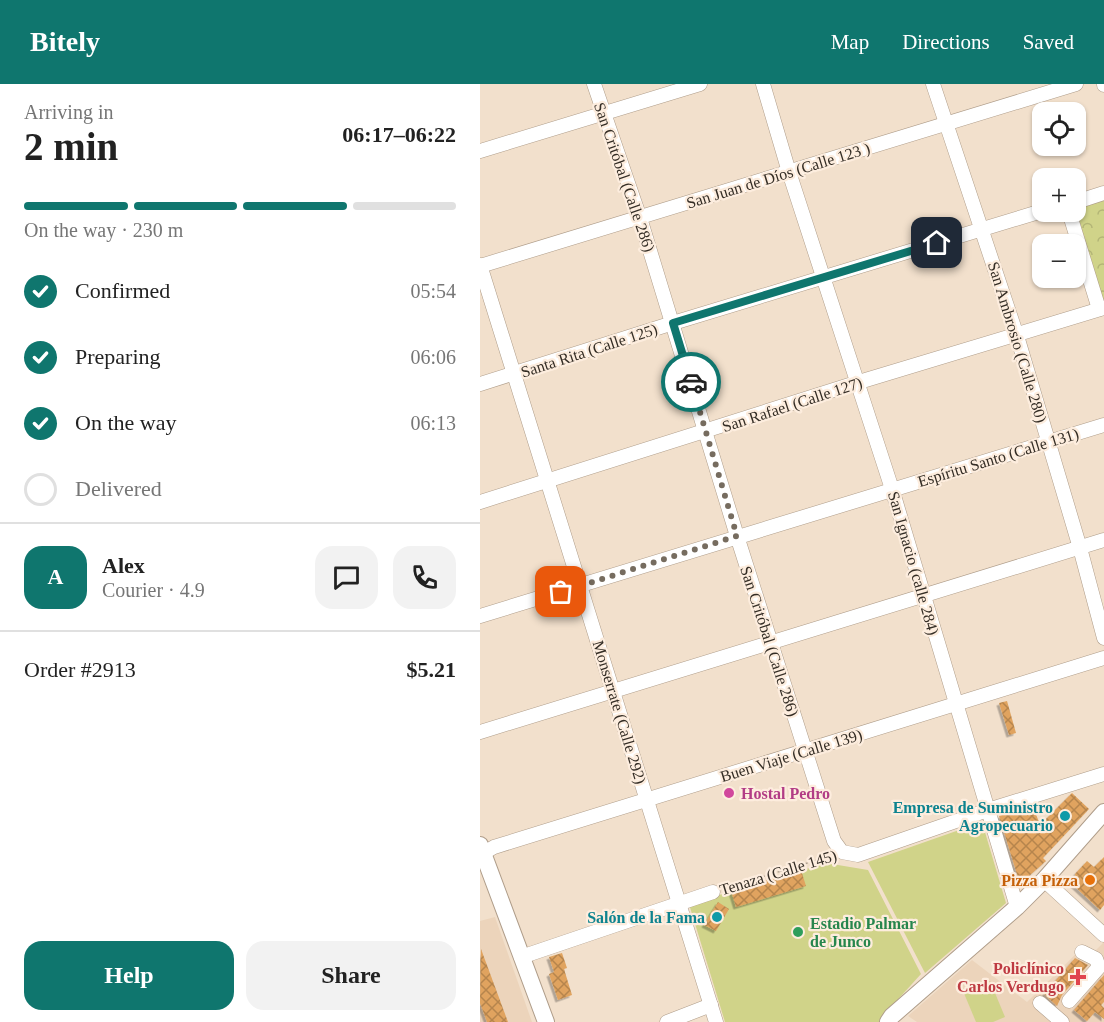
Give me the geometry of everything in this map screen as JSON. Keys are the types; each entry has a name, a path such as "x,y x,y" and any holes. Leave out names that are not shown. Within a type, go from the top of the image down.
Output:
{"main road":[{"path":"894,1020 1017,907 1104,812"},
{"path":"481,852 546,1022"}],"street":[{"name":"San Critóbal (Calle 286)","path":"594,84 640,218 737,536 834,841 842,852"},
{"path":"480,151 700,84"},
{"name":"San Ignacio (calle 284)","path":"763,84 789,172 859,382 1017,907"},
{"name":"San Ambrosio (Calle 280)","path":"933,84 1017,336 1080,548 1104,638"},
{"name":"San Juan de Díos (Calle 123 )","path":"480,266 1076,84"},
{"path":"1086,199 1104,193"},
{"name":"Santa Rita (Calle 125)","path":"480,384 673,323 1032,215"},
{"path":"1072,222 1102,309"},
{"name":"Monserrate (Calle 292)","path":"480,266 681,902 716,1022"},
{"name":"San Rafael (Calle 127)","path":"480,502 859,382 1102,309"},
{"name":"Espíritu Santo (Calle 131)","path":"480,616 1104,424"},
{"path":"480,732 1104,540"},
{"name":"Buen Viaje (Calle 139)","path":"481,852 1104,658"},
{"name":"Tenaza (Calle 145)","path":"842,852 858,855 988,810 1104,774"},
{"path":"1044,880 1104,935"},
{"name":"Tenaza (Calle 145)","path":"521,957 713,892"},
{"path":"1069,1001 1099,967 1100,954 1082,952"},
{"path":"1040,1003 1062,1022"},
{"path":"667,1022 711,1005"}],"path":[{"name":"Tenaza (Calle 145)","path":"713,892 842,852"}],"shaded area":[{"path":"495,917 532,1022 480,1022 480,921"},
{"path":"1104,942 1104,1022 917,1022 908,1016 972,960 1027,1002 1082,948 1093,953"}],"green space":[{"path":"1104,200 1104,302 1102,302 1086,245 1086,234 1083,234 1080,222 1086,222 1086,206"},
{"path":"982,822 1006,903 925,973 868,862"},
{"name":"Estadio Palmar de Junco","path":"826,863 868,870 921,974 880,1022 725,1022 689,904"},
{"path":"990,981 1005,1017 993,1022 976,1022 963,991"}],"building":[{"path":"1007,701 1016,733 1009,735 999,703"},
{"path":"1072,793 1089,809 1043,858 1046,861 1020,884 999,816 1033,806 1040,825"},
{"name":"Pizza Pizza","path":"1104,857 1104,905 1100,910 1072,884 1076,879 1075,874 1087,861 1094,867"},
{"path":"801,870 806,886 736,907 731,891"},
{"name":"Salón de la Fama","path":"718,902 729,909 716,931 704,925"},
{"path":"481,949 508,1022 487,1022 480,1003"},
{"path":"562,953 572,995 558,1000 549,974 554,972 549,957"},
{"path":"1075,958 1088,965 1062,995 1057,1006 1044,994"},
{"path":"1104,975 1104,1002 1101,1005 1104,1008 1104,1019 1095,1012 1087,1021 1074,1010"}],"way so far":[{"path":"561,592 737,536 691,382"}],"place":[{"name":"Hostal Pedro","path":"729,793"},
{"name":"Empresa de Suministro Agropecuario","path":"1065,816"},
{"name":"Pizza Pizza","path":"1090,880"},
{"name":"Salón de la Fama","path":"717,917"},
{"name":"Estadio Palmar de Junco","path":"798,932"},
{"name":"Policlínico Carlos Verdugo","path":"1078,977"}],"route":[{"path":"691,382 673,323 937,243"}]}
